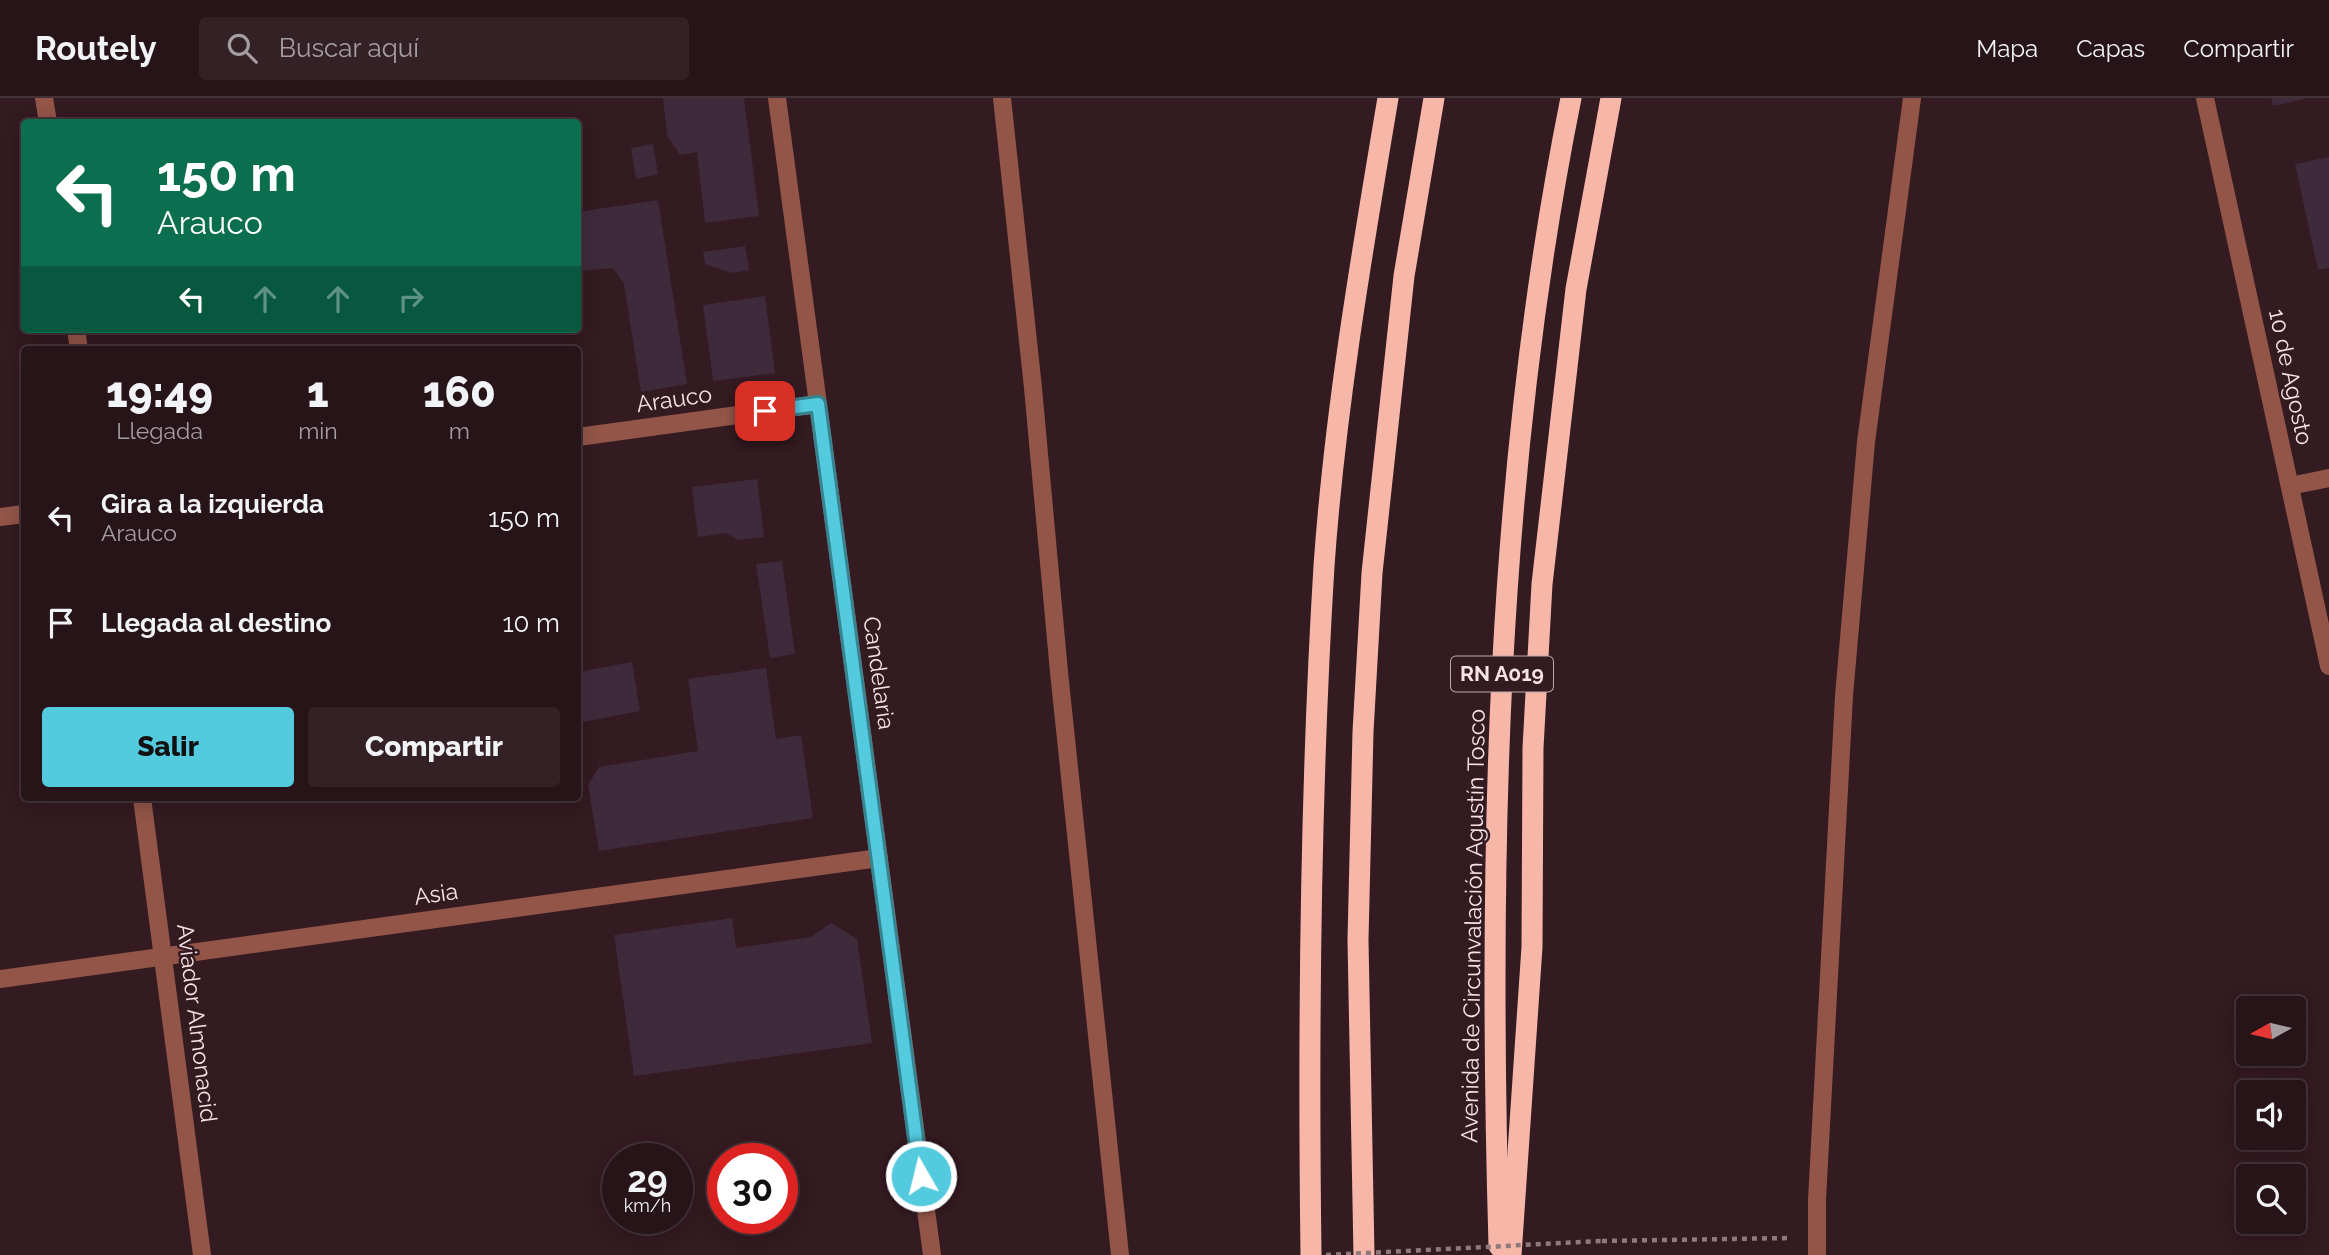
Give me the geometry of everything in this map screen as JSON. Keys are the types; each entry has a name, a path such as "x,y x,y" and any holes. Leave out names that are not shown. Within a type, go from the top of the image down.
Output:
{"highway":[{"path":"1311,1255 1310,943 1325,565 1337,432 1388,98"},
{"path":"1364,1255 1358,940 1363,732 1372,573 1404,276 1434,98"},
{"name":"Avenida de Circunvalación Agustín Tosco","path":"1499,1255 1495,950 1498,744 1520,444 1540,281 1571,98"},
{"path":"1511,1255 1532,947 1533,748 1542,584 1576,289 1611,98"}],"street":[{"path":"44,98 48,119"},
{"name":"Candelaria","path":"777,98 932,1255"},
{"path":"1002,98 1120,1255"},
{"path":"1817,1246 1845,682 1866,442 1912,98"},
{"name":"10 de Agosto","path":"2205,98 2329,666"},
{"name":"Arauco","path":"581,437 818,404"},
{"path":"2290,486 2329,478"},
{"path":"0,517 21,514"},
{"name":"Aviador Almonacid","path":"142,801 202,1255"},
{"name":"Asia","path":"0,979 878,858"}],"path":[{"path":"1326,1255 1602,1241 1817,1246"}],"building":[{"path":"663,98 744,98 759,216 705,223 697,152 680,155 667,135"},
{"path":"2271,98 2304,98 2304,99 2273,106"},
{"path":"653,144 658,174 636,179 631,148"},
{"path":"2329,157 2329,268 2318,270 2295,164"},
{"path":"658,200 687,384 641,392 624,284 613,268 581,271 581,212"},
{"path":"745,246 749,270 732,273 705,264 703,252"},
{"path":"765,296 775,373 713,381 703,305"},
{"path":"757,479 764,537 738,540 726,533 698,537 692,487"},
{"path":"782,561 795,654 770,658 756,564"},
{"path":"632,662 640,711 581,722 581,671"},
{"path":"766,668 776,739 801,735 813,818 599,851 588,785 599,767 698,751 688,679"},
{"path":"732,918 736,948 811,937 831,923 857,939 872,1043 634,1076 614,935"}],"route":[{"path":"765,411 818,404 921,1176"}]}
